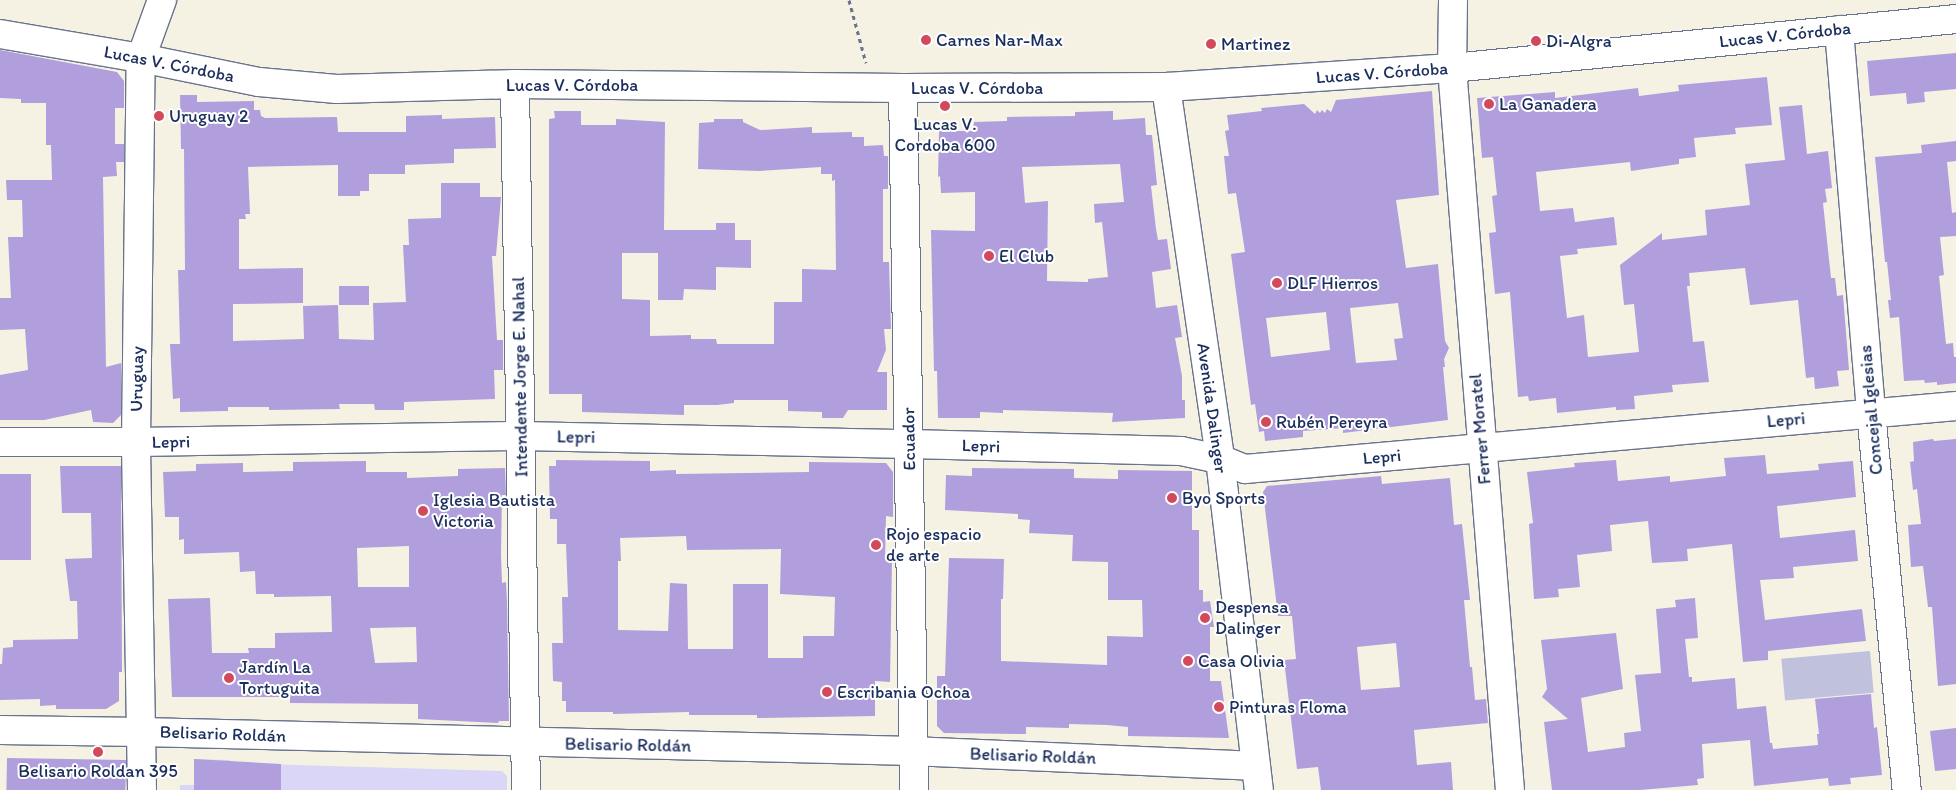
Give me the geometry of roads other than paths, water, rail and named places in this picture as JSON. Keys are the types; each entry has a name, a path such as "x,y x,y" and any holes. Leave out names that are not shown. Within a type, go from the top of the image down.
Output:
{"street":[{"name":"Uruguay","path":"142,790 136,442 141,58 162,0"},
{"name":"Ferrer Moratel","path":"1452,0 1452,68 1510,790"},
{"name":"Lucas V. Córdoba","path":"0,34 141,58 259,82 337,89 515,84 872,88 1166,86 1452,68 1956,19"},
{"name":"Concejal Iglesias","path":"1839,30 1871,412 1907,790"},
{"name":"Intendente Jorge E. Nahal","path":"515,84 526,790"},
{"name":"Avenida Dalinger","path":"1166,86 1220,459 1258,778"},
{"name":"Ecuador","path":"903,88 914,790"},
{"name":"Lepri","path":"0,442 136,442 521,436 909,444 1181,451 1220,459 1245,469 1871,412 1956,406"},
{"name":"Belisario Roldán","path":"0,730 913,751 1258,778"}],"place":[{"name":"Carnes Nar-Max","path":"926,40"},
{"name":"Di-Algra","path":"1536,41"},
{"name":"Martinez","path":"1211,44"},
{"name":"La Ganadera","path":"1489,104"},
{"name":"Lucas V. Cordoba 600","path":"945,106"},
{"name":"Uruguay 2","path":"159,116"},
{"name":"El Club","path":"989,256"},
{"name":"DLF Hierros","path":"1277,283"},
{"name":"Rubén Pereyra","path":"1266,422"},
{"name":"Byo Sports","path":"1172,498"},
{"name":"Iglesia Bautista Victoria","path":"423,511"},
{"name":"Rojo espacio de arte","path":"876,545"},
{"name":"Despensa Dalinger","path":"1205,618"},
{"name":"Casa Olivia","path":"1188,661"},
{"name":"Jardín La Tortuguita","path":"229,678"},
{"name":"Escribania Ochoa","path":"827,692"},
{"name":"Pinturas Floma","path":"1219,707"},
{"name":"Belisario Roldan 395","path":"98,752"}]}
